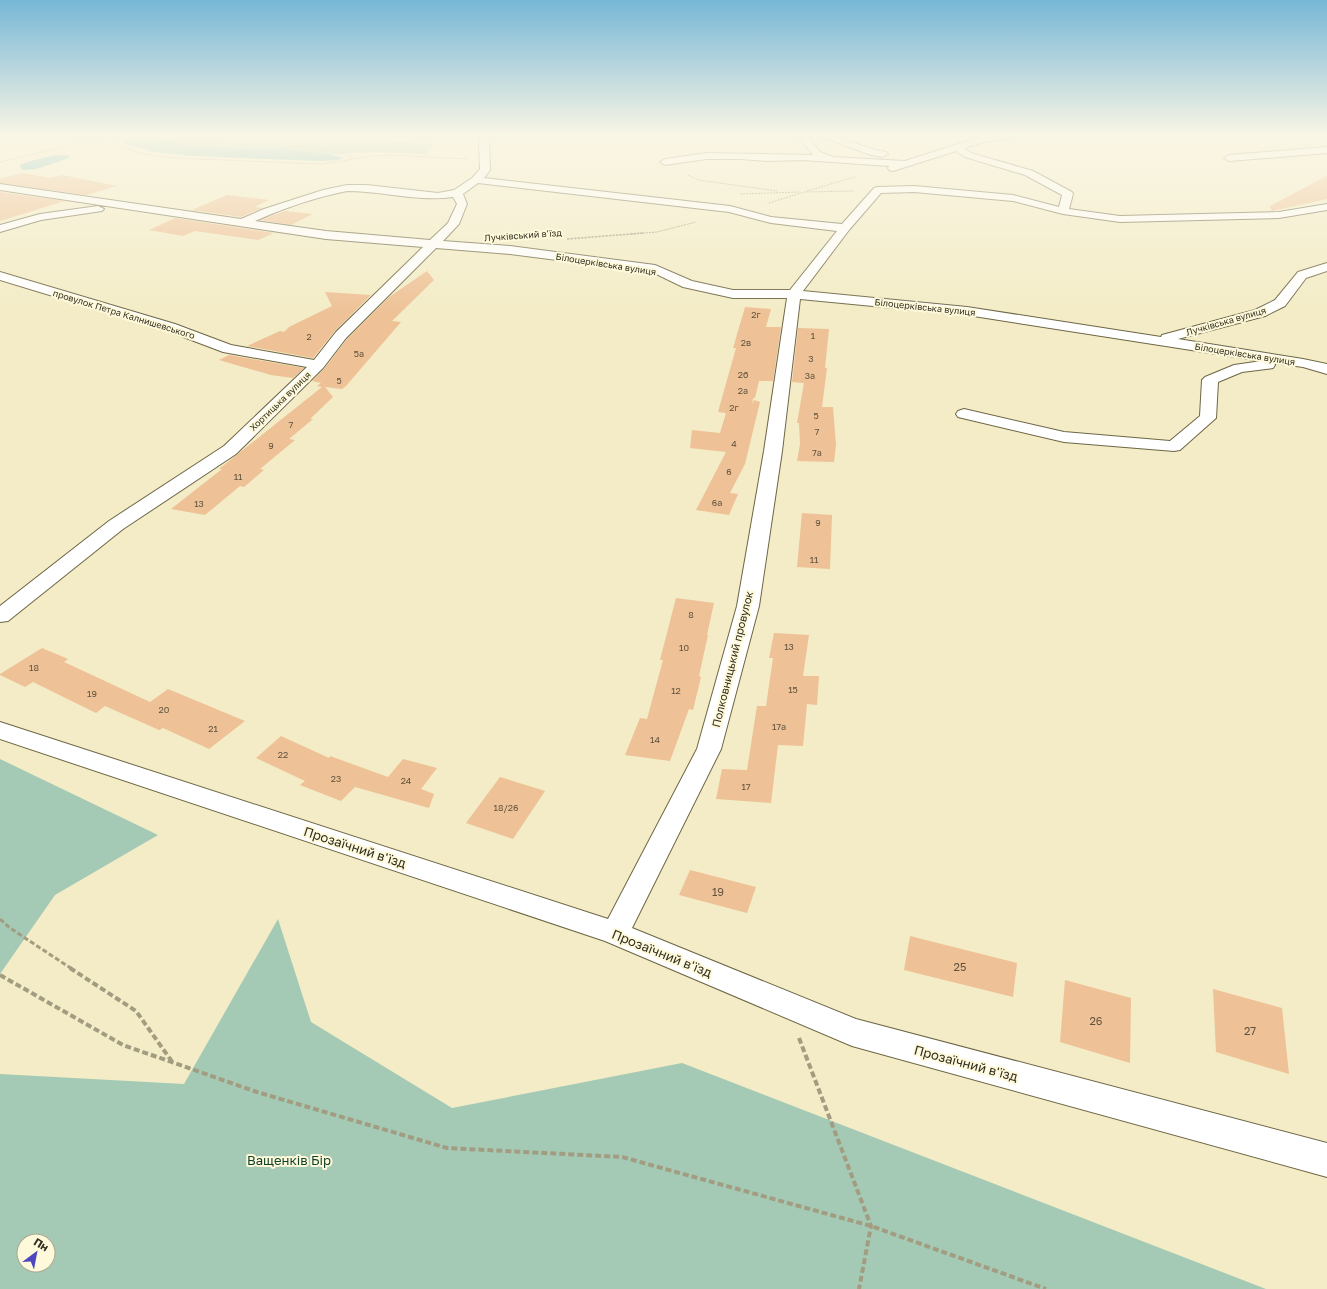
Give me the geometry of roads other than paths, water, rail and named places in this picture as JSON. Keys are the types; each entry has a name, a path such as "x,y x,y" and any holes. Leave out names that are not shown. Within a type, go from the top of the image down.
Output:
{"street":[{"name":"Білоцерківська вулиця","path":"56,195 326,235 510,250 655,269 688,284 734,294 794,294 967,311 1303,363 1327,369"},
{"path":"242,223 268,211 317,195"},
{"path":"430,195 443,195"},
{"name":"Хортицька вулиця","path":"0,616 116,525 230,450 318,365 341,335 453,224 462,204 458,195"},
{"path":"612,195 740,212 771,220 845,228"},
{"path":"794,294 845,228 874,195"},
{"path":"982,195 1014,198 1063,211 1120,219 1279,215 1327,217"},
{"path":"1063,211 1068,195"},
{"path":"0,229 40,217 91,209 138,207"},
{"path":"1279,215 1327,207"},
{"name":"Лучківська вулиця","path":"1158,340 1260,313 1280,303 1302,275 1327,267"},
{"name":"провулок Петра Калнишевського","path":"0,276 170,327 228,348 318,365"},
{"name":"Полковницький провулок","path":"615,933 709,749 748,606 773,450 794,294"},
{"path":"964,414 1064,437 1174,446 1208,418 1210,380 1239,368 1303,363"},
{"name":"Прозаїчний в'їзд","path":"0,730 615,933 852,1032 1327,1160"}],"park label":[{"name":"Ващенків Бір","path":"289,1160"}]}
